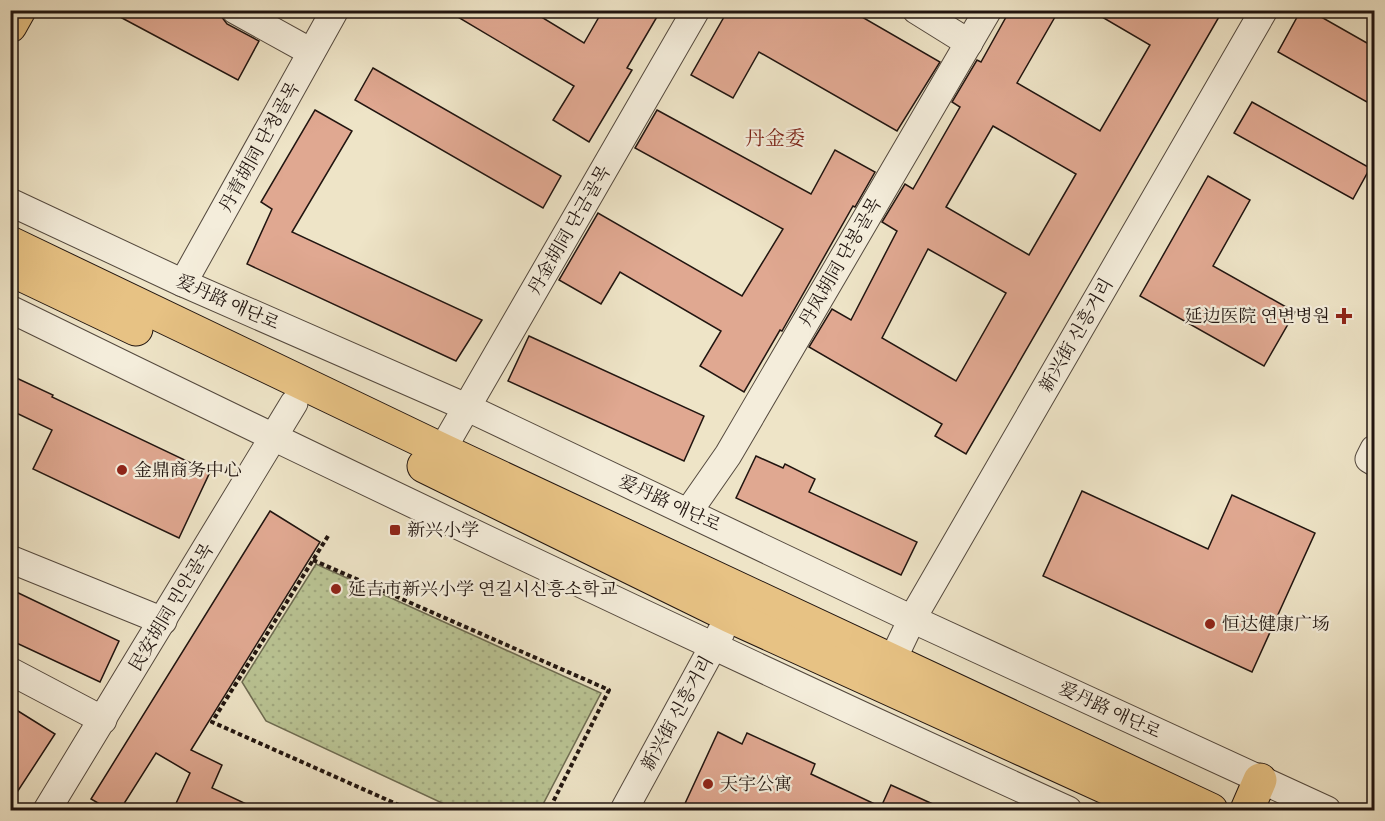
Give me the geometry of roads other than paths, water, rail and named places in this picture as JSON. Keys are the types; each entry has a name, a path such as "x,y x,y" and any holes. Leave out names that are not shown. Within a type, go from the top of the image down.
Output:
{"main road":[{"path":"10,26 19,10"},
{"path":"10,243 442,450 1211,810"},
{"path":"10,269 730,616 1156,810"},
{"path":"1246,810 1260,780"}],"street":[{"path":"236,10 311,52"},
{"name":"丹青胡同 단청골목","path":"183,283 335,10"},
{"name":"丹金胡同 단금골목","path":"442,450 696,10"},
{"path":"916,10 969,43"},
{"name":"丹凤胡同 단봉골목","path":"689,511 728,454 988,10"},
{"name":"新兴街 신흥거리","path":"892,661 912,619 1264,10"},
{"name":"爱丹路 애단로","path":"10,202 183,283 466,407 689,511 912,619 1327,810"},
{"path":"10,309 712,647 1068,810"},
{"name":"民安胡同 민안골목","path":"47,810 294,404"},
{"path":"1374,449 1369,459 1374,462"},
{"path":"10,559 163,621"},
{"name":"新兴街 신흥거리","path":"624,810 730,616"},
{"path":"10,671 103,720"}],"place":[{"name":"延边医院 연변병원","path":"1344,316"},
{"name":"金鼎商务中心","path":"122,470"},
{"name":"新兴小学","path":"395,530"},
{"name":"延吉市新兴小学 연길시신흥소학교","path":"336,589"},
{"name":"恒达健康广场","path":"1210,624"},
{"name":"天宇公寓","path":"708,784"}],"district":[{"name":"丹金委","path":"775,138"}]}
